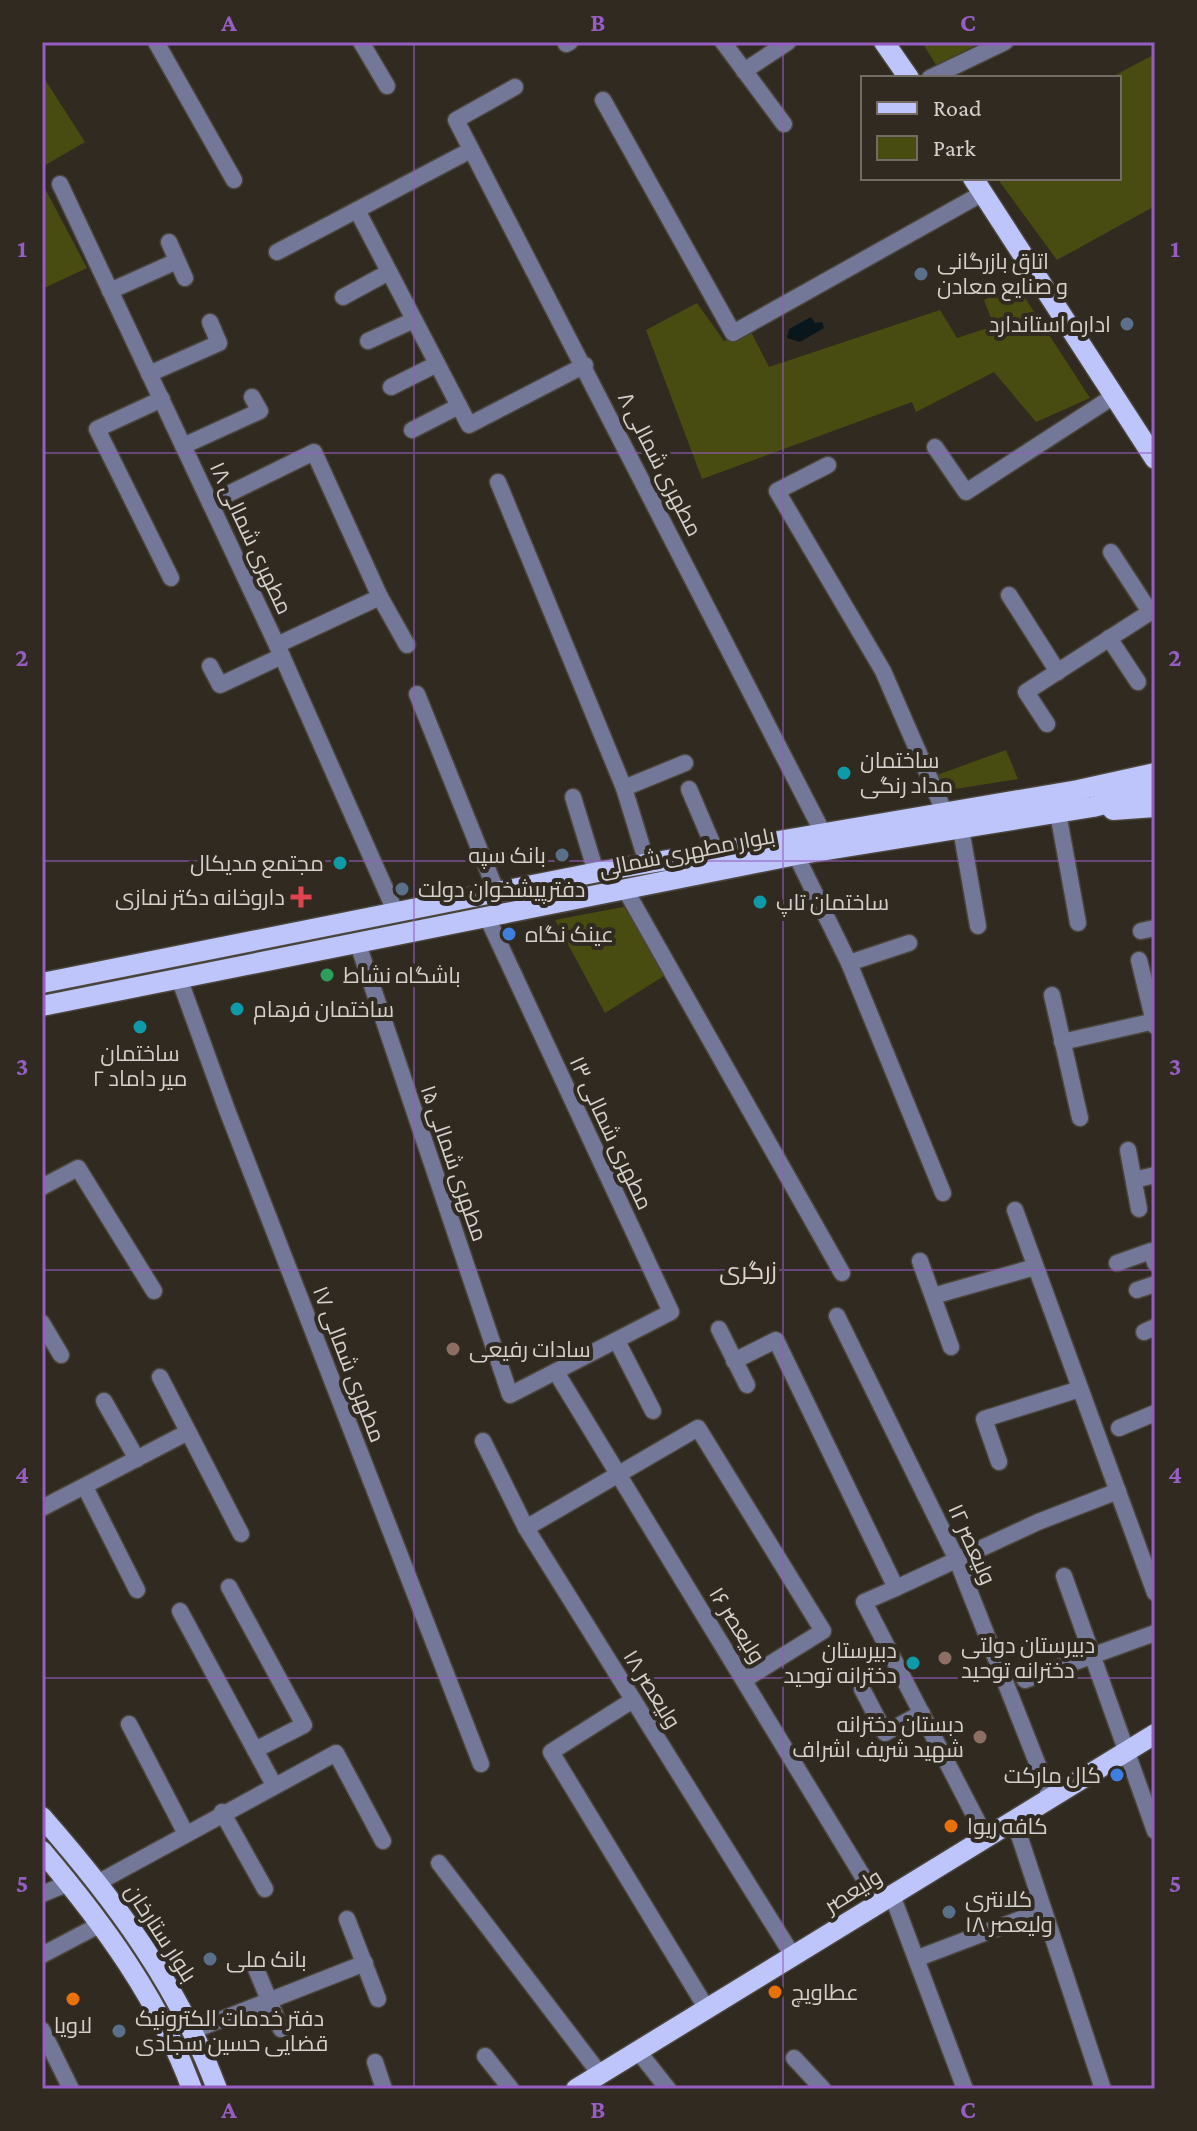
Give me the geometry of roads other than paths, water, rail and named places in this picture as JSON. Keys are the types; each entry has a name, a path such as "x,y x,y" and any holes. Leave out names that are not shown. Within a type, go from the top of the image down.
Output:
{"main road":[{"path":"884,42 908,76"},
{"path":"978,186 1155,459"},
{"path":"1078,790 1111,769 1155,761"},
{"name":"بلوار مطهرى شمالى","path":"42,983 596,872 822,831 1078,790 1155,773"},
{"name":"بلوار مطهرى شمالى","path":"42,1006 796,855 1093,807 1155,791"},
{"path":"1093,807 1128,811 1155,807"},
{"name":"ولیعصر","path":"576,2089 1155,1734"},
{"name":"بلوار ستارخان","path":"42,1817 99,1882 172,1992 217,2089"},
{"name":"بلوار ستارخان","path":"42,1851 101,1924 148,1994 192,2089"}],"street":[{"path":"156,42 234,180"},
{"path":"361,42 387,86"},
{"path":"723,42 784,124"},
{"path":"744,71 788,42"},
{"path":"934,76 1005,42"},
{"name":"۸ مطهری شمالی","path":"515,87 456,120 585,365 822,831"},
{"path":"603,100 733,333 978,186"},
{"path":"277,252 471,150"},
{"name":"۱۸ مطهری شمالی","path":"60,184 280,650 396,913"},
{"path":"357,210 469,425 585,365"},
{"path":"169,242 185,278"},
{"path":"110,291 177,261"},
{"path":"343,297 389,272"},
{"path":"368,341 414,320"},
{"path":"149,374 219,343 210,322"},
{"path":"391,387 437,364"},
{"path":"935,447 966,492 1114,396"},
{"path":"183,446 260,411 252,397"},
{"path":"162,399 97,429 171,578"},
{"path":"412,430 459,406"},
{"path":"210,503 314,452 380,597 407,645"},
{"path":"828,465 777,491 883,671 944,811"},
{"path":"498,482 624,788 647,863"},
{"path":"1047,724 1026,692 1152,610 1111,552"},
{"path":"1009,595 1058,672"},
{"path":"210,666 220,685 380,597"},
{"path":"1109,638 1138,682"},
{"path":"417,694 497,893"},
{"path":"624,788 685,763"},
{"path":"689,789 715,850"},
{"path":"573,797 596,872"},
{"path":"1058,813 1078,923"},
{"path":"961,829 978,926"},
{"path":"796,855 849,963 943,1193"},
{"path":"625,889 842,1273"},
{"name":"۱۳ مطهری شمالی","path":"487,917 671,1312 617,1341"},
{"path":"849,963 909,943"},
{"name":"۱۵ مطهری شمالی","path":"358,944 510,1395 556,1372"},
{"path":"1062,1042 1155,1023 1139,960"},
{"name":"۱۷ مطهری شمالی","path":"179,978 227,1110 481,1764"},
{"path":"1052,995 1080,1118"},
{"path":"1128,1150 1139,1209"},
{"path":"42,1187 78,1168 154,1291"},
{"path":"1134,1180 1155,1175"},
{"path":"1015,1210 1155,1593"},
{"path":"1117,1263 1153,1257"},
{"path":"920,1261 951,1347"},
{"path":"933,1296 1035,1267"},
{"path":"1137,1290 1155,1284"},
{"name":"۱۲ ولیعصر","path":"837,1316 957,1560 1051,1798"},
{"path":"42,1323 61,1355"},
{"path":"719,1329 747,1385"},
{"path":"734,1361 776,1340 896,1588"},
{"path":"556,1372 617,1341 653,1411"},
{"name":"۱۶ ولیعصر","path":"556,1372 744,1680 886,1899 918,1958 965,2089"},
{"path":"160,1377 241,1534"},
{"path":"999,1462 984,1419 1080,1389"},
{"path":"104,1401 137,1459"},
{"path":"1119,1428 1155,1413"},
{"path":"526,1528 698,1428 823,1631 744,1680"},
{"path":"42,1508 188,1432"},
{"name":"۱۸ ولیعصر","path":"483,1441 526,1528 793,1956"},
{"path":"85,1487 137,1590"},
{"path":"986,1838 864,1602 1038,1522 1118,1491"},
{"path":"1064,1576 1155,1831"},
{"path":"229,1587 304,1725 255,1750"},
{"path":"180,1611 274,1785"},
{"path":"1025,1680 1155,1633"},
{"path":"862,1689 885,1733 922,1713"},
{"path":"633,1700 551,1752 707,2009"},
{"path":"129,1724 186,1834"},
{"path":"99,1882 222,1812 336,1753 383,1841"},
{"path":"222,1812 265,1889"},
{"path":"1014,1820 1103,2089"},
{"path":"439,1863 600,2074"},
{"path":"42,1894 69,1883"},
{"path":"918,1958 1042,1911"},
{"path":"347,1919 378,1999"},
{"path":"42,1955 101,1924"},
{"path":"192,2031 365,1963"},
{"path":"254,1964 281,2029"},
{"path":"42,2030 71,2089"},
{"path":"638,2051 668,2089"},
{"path":"485,2056 511,2089"},
{"path":"794,2058 823,2089"},
{"path":"375,2062 384,2089"}],"place":[{"name":"اتاق بازرگانی و صنایع معادن","path":"921,274"},
{"name":"اداره استاندارد","path":"1127,324"},
{"name":"ساختمان مداد رنگی","path":"844,773"},
{"name":"بانک سپه","path":"562,855"},
{"name":"مجتمع مدیکال","path":"340,863"},
{"name":"دفترپیشخوان دولت","path":"402,889"},
{"name":"داروخانه دکتر نمازی","path":"301,897"},
{"name":"ساختمان تاپ","path":"760,902"},
{"name":"عینک نگاه","path":"509,934"},
{"name":"باشگاه نشاط","path":"327,975"},
{"name":"ساختمان فرهام","path":"237,1009"},
{"name":"ساختمان میر داماد ۲","path":"140,1027"},
{"name":"سادات رفیعی","path":"453,1349"},
{"name":"دبیرستان دولتی دخترانه توحید","path":"945,1658"},
{"name":"دبیرستان دخترانه توحید","path":"913,1663"},
{"name":"دبستان دخترانه شهید شریف اشراف","path":"980,1737"},
{"name":"کال مارکت","path":"1117,1775"},
{"name":"کافه ریوا","path":"951,1826"},
{"name":"کلانتری ۱۸ ولیعصر","path":"949,1912"},
{"name":"بانک ملی","path":"210,1959"},
{"name":"عطاویچ","path":"775,1992"},
{"name":"لاویا","path":"73,1999"},
{"name":"دفتر خدمات الکترونیک قضایی حسین سجادی","path":"119,2031"}],"district":[{"name":"زرگری","path":"748,1270"}]}
